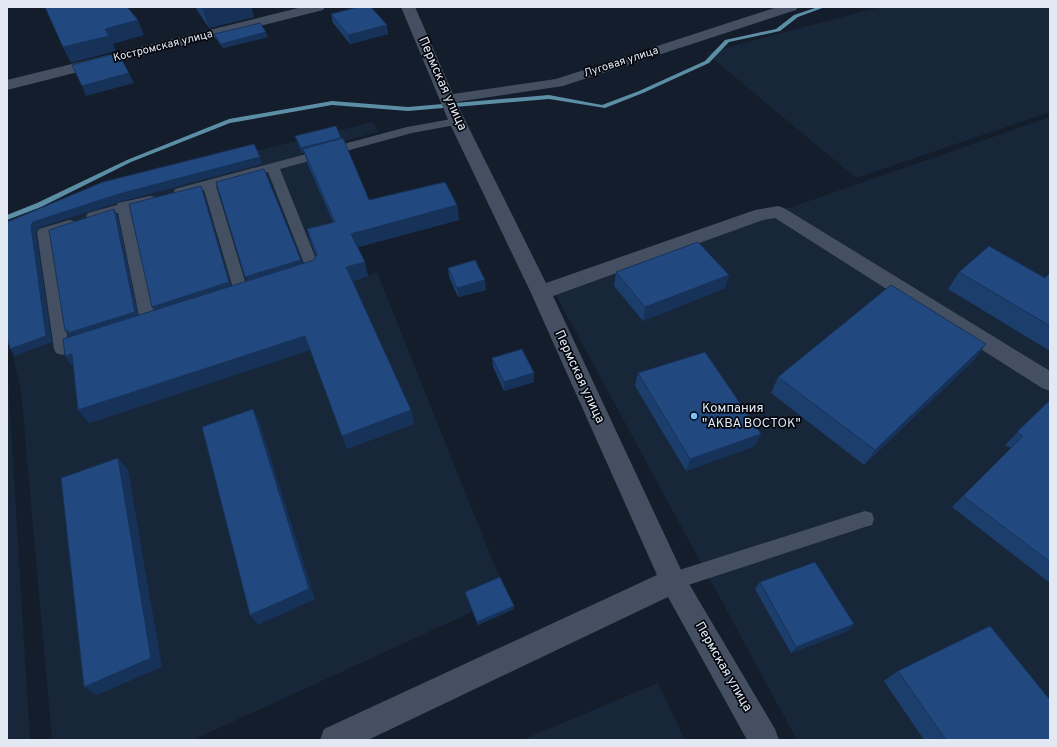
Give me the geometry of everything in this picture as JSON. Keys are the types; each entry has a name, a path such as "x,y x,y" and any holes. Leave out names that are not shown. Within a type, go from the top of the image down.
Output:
{"street":[{"name":"Костромская улица","path":"7,85 318,7"},
{"name":"Пермская улица","path":"408,7 457,122 541,293 673,581 764,740"},
{"name":"Луговая улица","path":"447,99 558,83 791,7"},
{"path":"541,293 760,214 778,212 1050,382"},
{"path":"335,740 673,581"}],"lane":[{"path":"98,337 62,349 44,232 123,206 273,168 411,130 457,122"},
{"path":"273,168 313,269 284,278"},
{"path":"209,184 241,291"},
{"path":"123,206 148,321"},
{"path":"212,300 256,286"},
{"path":"133,325 162,316"},
{"path":"673,581 865,519"}],"shaded area":[{"path":"880,7 1050,7 1050,112 856,178 706,53"},
{"path":"1050,117 1050,740 797,740 553,290"},
{"path":"373,122 378,132 302,152 358,279 377,272 507,596 193,740 52,740 21,391 7,332 7,231 107,188"},
{"path":"7,374 8,379 30,740 7,740"},
{"path":"658,683 685,740 522,740"}],"building":[{"path":"45,7 127,7 138,20 105,29 109,36 63,47"},
{"path":"358,7 371,7 387,25 348,35 331,14"},
{"path":"260,23 266,32 221,44 214,34"},
{"path":"118,53 129,73 82,86 72,65"},
{"path":"336,126 341,138 301,148 295,136"},
{"path":"343,138 369,200 445,182 457,205 351,234 365,262 346,267 411,410 342,436 305,336 78,410 72,354 65,356 63,339 314,260 317,254 307,229 335,222 303,149"},
{"path":"254,144 260,157 119,194 33,222 31,226 46,336 10,349 7,337 7,222 103,182"},
{"path":"264,169 301,260 245,277 216,182"},
{"path":"201,186 229,282 152,307 129,204"},
{"path":"114,209 135,312 68,333 68,330 65,331 49,230"},
{"path":"698,242 729,275 645,307 616,272"},
{"path":"989,246 1045,278 1050,273 1050,326 959,272"},
{"path":"475,260 485,280 457,288 448,268"},
{"path":"891,285 986,344 875,450 778,377"},
{"path":"522,349 534,373 504,382 492,358"},
{"name":"Компания \"АКВА ВОСТОК\"","path":"705,352 761,434 690,459 638,373"},
{"path":"1050,400 1050,562 963,496 1023,436 1017,432"},
{"path":"253,409 309,589 250,615 202,427"},
{"path":"118,458 151,658 84,687 61,478"},
{"path":"815,562 854,624 796,647 760,582"},
{"path":"500,577 514,606 477,622 465,592"},
{"path":"990,626 1050,700 1050,740 946,740 898,671"}],"waterway":[{"path":"7,218 39,205 129,161 229,121 332,103 408,109 549,97 603,107 641,92 707,62 727,41 778,30 796,16 823,7"}],"place":[{"name":"Компания \"АКВА ВОСТОК\"","path":"694,416"}]}
